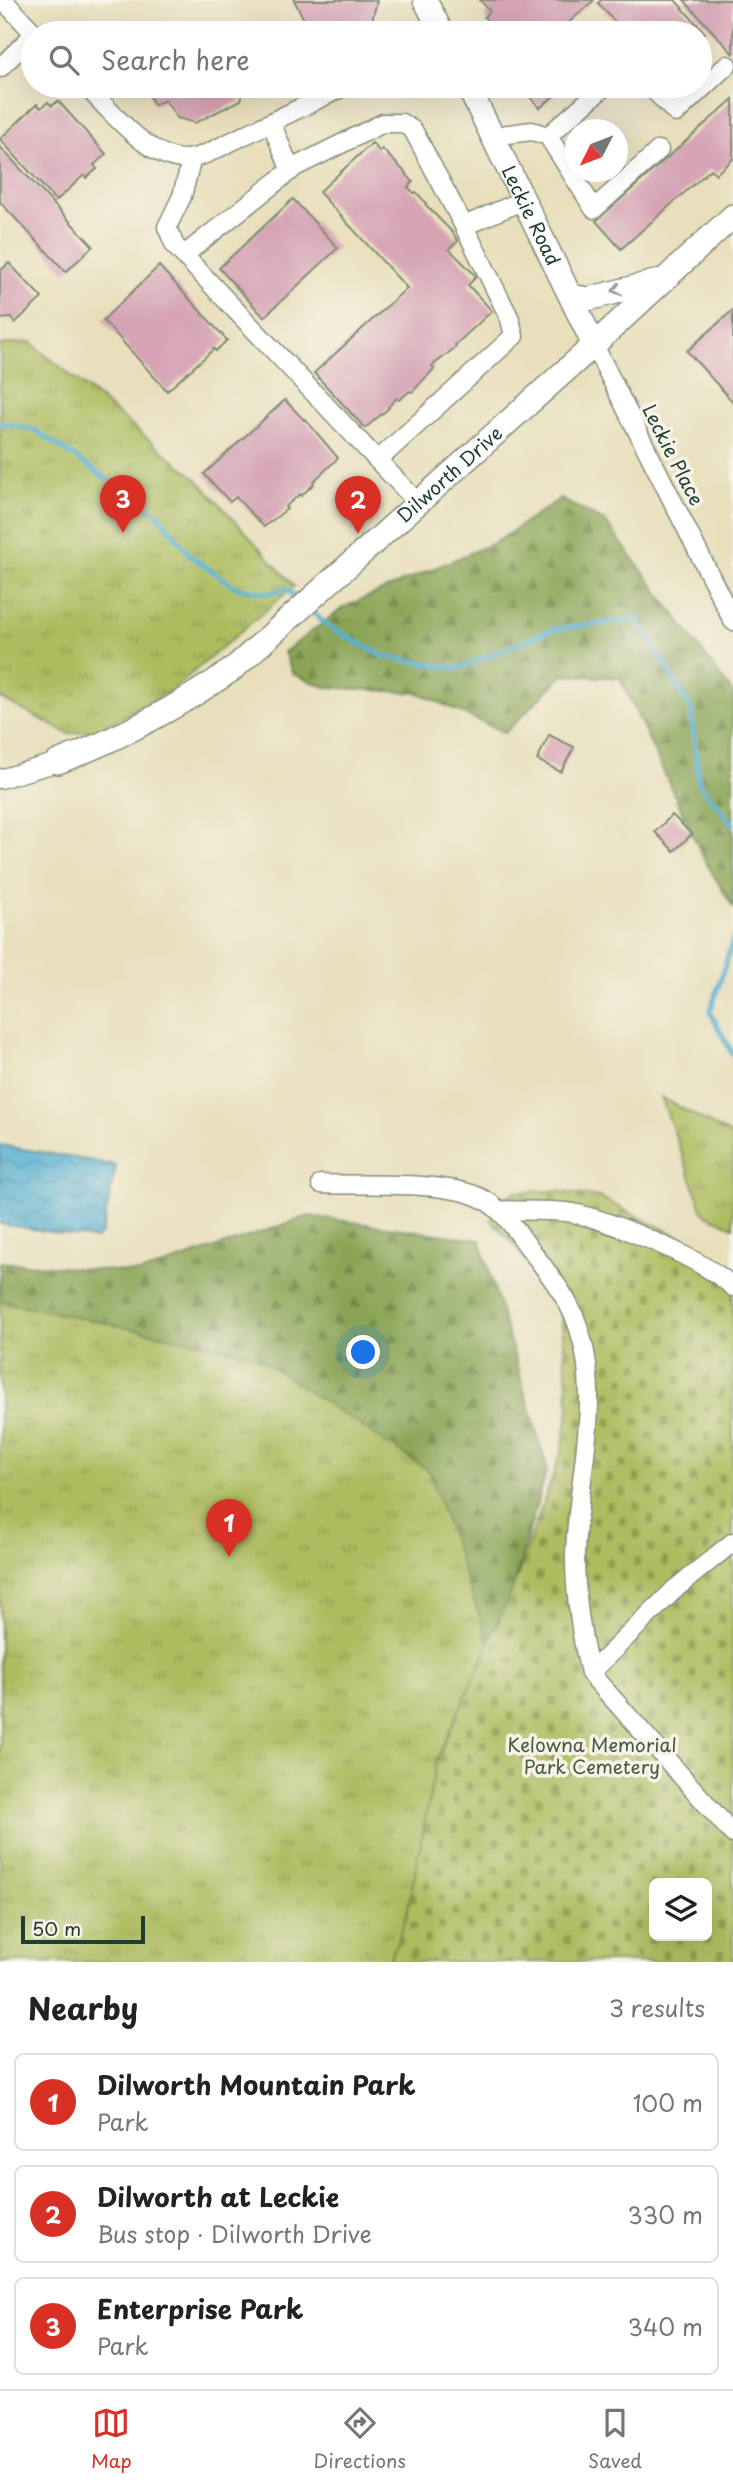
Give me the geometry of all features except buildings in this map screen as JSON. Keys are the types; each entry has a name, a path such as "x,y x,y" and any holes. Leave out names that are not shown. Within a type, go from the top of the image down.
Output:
{"main road":[{"path":"425,0 436,21"},
{"name":"Leckie Road","path":"474,98 594,345"},
{"name":"Dilworth Drive","path":"58,762 104,745 180,705 233,669 594,345 733,216"},
{"path":"571,296 588,299 664,280"}],"street":[{"path":"3,0 22,21"},
{"path":"0,68 21,46"},
{"path":"712,79 727,65"},
{"path":"98,98 135,135 160,153 186,159 208,153 320,98"},
{"path":"548,136 591,98"},
{"path":"662,98 676,113 692,98"},
{"path":"271,122 291,171"},
{"path":"184,255 291,171 383,123 402,123 413,130 510,319 514,336 378,460"},
{"path":"492,136 532,131 548,136 594,209 659,150"},
{"path":"192,158 181,195 167,227 175,246 418,503"},
{"path":"464,226 524,200"},
{"name":"Leckie Place","path":"594,345 733,621"},
{"name":"Dilworth Drive","path":"0,779 58,762"},
{"path":"321,1184 438,1187 475,1195 501,1210 569,1304 587,1361 590,1396 575,1557 583,1642 590,1673 733,1835"},
{"path":"501,1210 567,1212 618,1228 676,1251 726,1279 733,1287"},
{"path":"590,1673 676,1589 733,1542"}],"green space":[{"path":"30,342 198,480 294,586 172,690 98,730 69,734 0,698 0,345"},
{"path":"560,499 605,521 733,693 733,907 705,861 620,678 563,675 505,733 419,693 325,687 293,674 284,652 344,607 498,541"},
{"path":"661,1097 733,1136 733,1227 704,1214"},
{"name":"Kelowna Memorial Park Cemetery","path":"554,1191 599,1197 682,1238 733,1274 733,1962 389,1962 406,1918 415,1852 437,1759 513,1588 562,1450 569,1409 561,1312 513,1243 491,1220 501,1200 515,1192"},
{"path":"309,1216 480,1240 547,1468 497,1643 604,1962 0,1962 0,1262 140,1273"},
{"path":"0,1301 252,1354 428,1470 489,1644 437,1759 406,1918 389,1962 0,1962"}],"water":[{"path":"0,1145 116,1165 102,1233 96,1239 0,1224"}],"waterway":[{"path":"0,423 35,430 158,514 191,556 235,587 267,593 286,589 301,602"},
{"path":"309,609 328,626 383,656 458,669 553,629 638,619 691,709 699,784 733,824"},
{"path":"733,940 710,1012 733,1055"}],"place":[{"name":"Enterprise Park","path":"123,533"},
{"name":"Dilworth at Leckie","path":"358,534"},
{"name":"Dilworth Mountain Park","path":"229,1557"}]}
